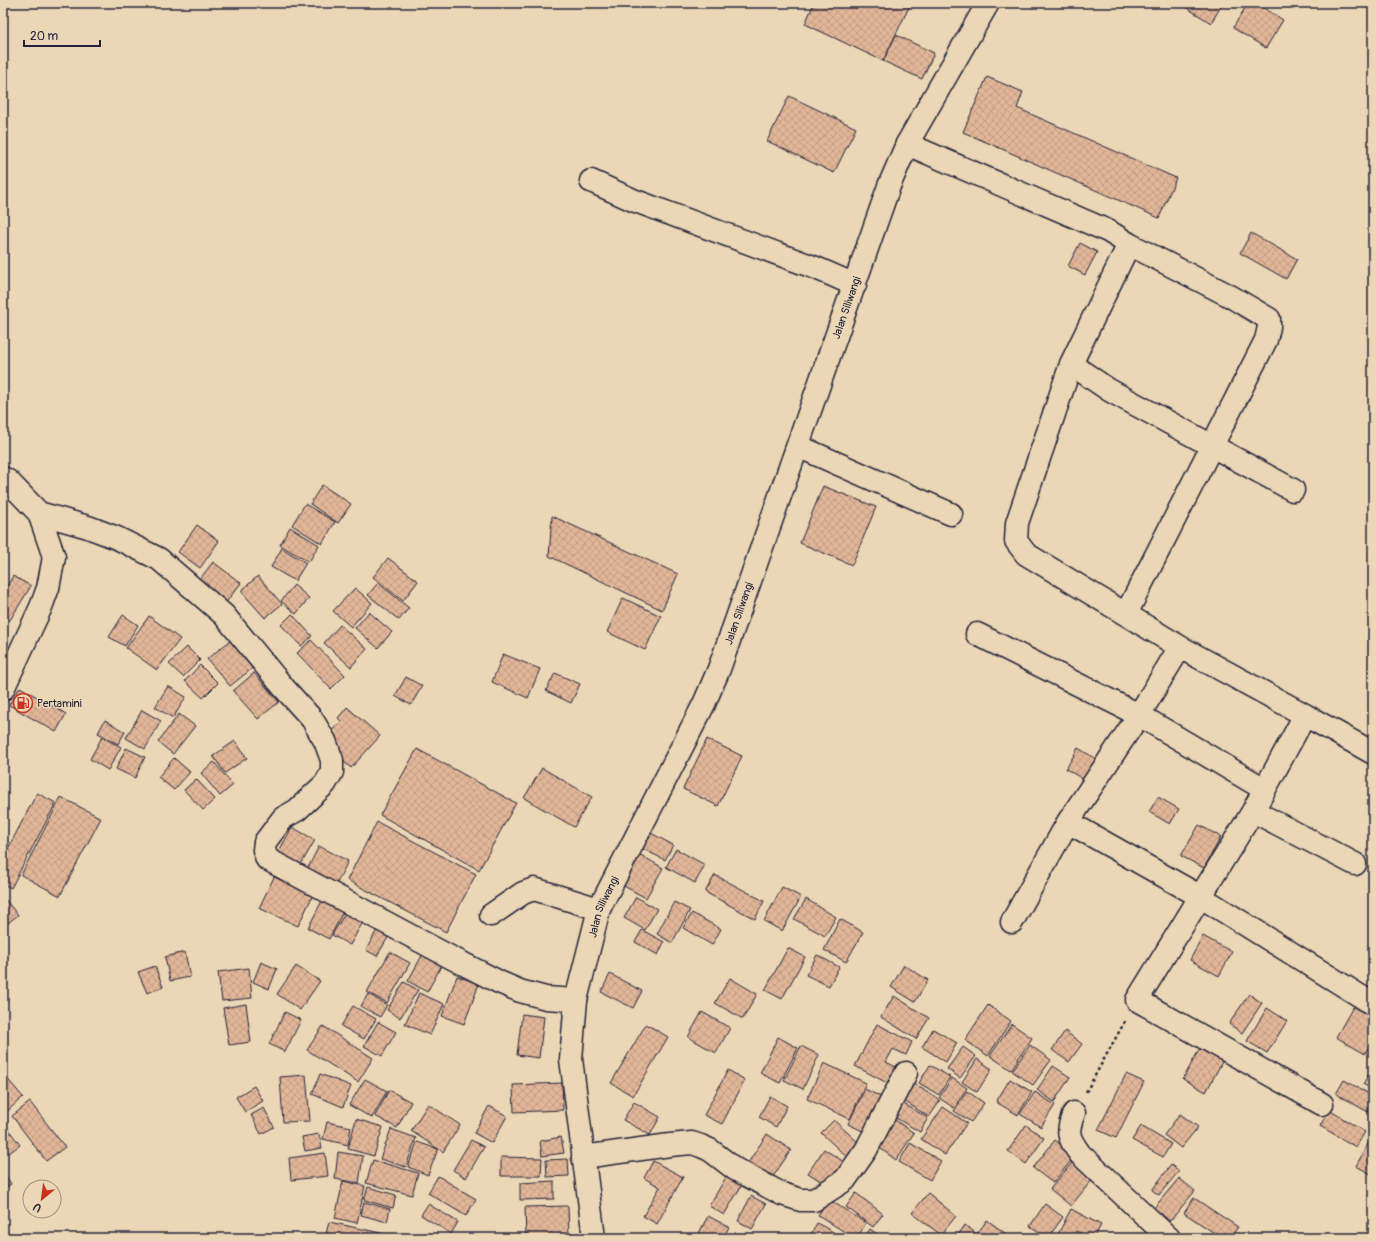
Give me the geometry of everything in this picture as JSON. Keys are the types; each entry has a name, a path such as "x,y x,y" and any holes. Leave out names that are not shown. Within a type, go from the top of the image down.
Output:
{"street":[{"name":"Jalan Siliwangi","path":"594,1238 571,1059 576,1000 599,909 704,704 721,662 798,448 889,186 907,144 988,3"},
{"path":"907,144 1108,231 1129,244 1230,296 1269,319 1266,340 1126,614"},
{"path":"591,180 632,200 816,268 855,284"},
{"path":"1129,244 1071,364 1017,523 1016,541 1026,554 1180,647 1305,714 1373,753"},
{"path":"1071,364 1109,390 1293,490"},
{"path":"798,448 809,451 951,514"},
{"path":"3,478 39,513 54,557 48,588 33,626 3,689"},
{"path":"39,513 88,527 117,538 159,558 224,615 284,688 312,719 325,741 332,760 332,772 325,784 302,807 283,818 265,842 264,850 267,859 499,982 520,991 546,998 576,1000"},
{"path":"978,634 1139,715 1264,789"},
{"path":"1012,922 1068,822 1139,715 1180,647"},
{"path":"1305,714 1253,811 1137,1000 1322,1104"},
{"path":"1253,811 1355,864"},
{"path":"1068,822 1201,897 1373,1004"},
{"path":"491,914 523,893 534,889 599,909"},
{"path":"583,1157 692,1143 710,1150 735,1169 782,1194 801,1200 814,1200 845,1180 866,1150 906,1073"},
{"path":"1074,1113 1069,1131 1069,1139 1080,1154 1169,1238"}],"path":[{"path":"1074,1113 1137,1000"}],"building":[{"path":"814,3 911,3 883,61 805,24"},
{"path":"1179,3 1223,3 1211,23"},
{"path":"1248,3 1256,3 1283,20 1266,48 1233,28"},
{"path":"896,35 934,53 922,79 883,61"},
{"path":"987,77 1023,92 1017,108 1176,178 1159,218 963,132"},
{"path":"789,96 856,128 834,173 767,141"},
{"path":"1251,233 1297,259 1286,279 1240,253"},
{"path":"1080,243 1097,252 1085,275 1068,266"},
{"path":"322,485 351,504 338,523 310,504"},
{"path":"823,486 876,507 852,565 800,543"},
{"path":"305,504 335,522 322,544 292,525"},
{"path":"552,516 678,574 662,610 549,556"},
{"path":"197,525 219,541 200,568 178,552"},
{"path":"290,527 319,545 309,562 280,545"},
{"path":"282,548 306,563 295,581 271,567"},
{"path":"388,558 418,581 403,601 373,577"},
{"path":"213,562 241,583 224,605 196,584"},
{"path":"13,576 31,586 10,620 3,616 3,593"},
{"path":"258,576 282,604 265,618 241,591"},
{"path":"378,583 409,608 399,620 368,595"},
{"path":"294,585 309,598 296,614 281,601"},
{"path":"355,588 372,603 351,627 333,611"},
{"path":"623,598 661,616 645,650 607,632"},
{"path":"369,612 392,632 378,648 355,628"},
{"path":"292,614 312,636 301,646 281,625"},
{"path":"123,615 138,625 125,646 109,637"},
{"path":"149,616 180,639 157,670 126,648"},
{"path":"340,625 367,649 351,667 324,643"},
{"path":"231,640 254,667 230,686 207,659"},
{"path":"311,640 345,675 331,689 297,653"},
{"path":"187,647 200,660 183,677 169,664"},
{"path":"503,654 540,669 528,698 492,682"},
{"path":"200,665 218,683 203,698 185,681"},
{"path":"254,673 279,702 258,719 233,691"},
{"path":"555,673 580,684 571,703 546,691"},
{"path":"406,677 422,686 411,705 395,696"},
{"path":"168,686 186,697 173,718 155,707"},
{"path":"20,687 66,714 56,732 9,705"},
{"path":"347,707 380,736 351,768 337,756 341,751 326,737 341,721 338,718"},
{"path":"142,710 161,721 145,749 126,738"},
{"path":"179,714 195,726 173,754 158,742"},
{"path":"105,720 125,732 118,744 98,733"},
{"path":"102,737 121,747 108,770 90,759"},
{"path":"707,739 742,756 718,806 683,789"},
{"path":"235,741 247,758 225,773 213,756"},
{"path":"126,748 145,757 135,778 116,769"},
{"path":"1078,748 1098,760 1086,781 1066,769"},
{"path":"417,749 516,803 479,870 380,815"},
{"path":"174,758 190,772 174,790 158,777"},
{"path":"214,762 233,785 220,796 201,773"},
{"path":"542,768 592,797 574,827 524,798"},
{"path":"196,779 215,799 203,810 184,790"},
{"path":"37,793 56,803 11,888 3,884 3,858"},
{"path":"61,797 101,818 60,896 21,875"},
{"path":"1158,797 1179,809 1170,824 1149,812"},
{"path":"377,822 476,874 446,932 347,880"},
{"path":"1199,825 1221,837 1204,868 1181,856"},
{"path":"292,827 315,840 300,866 278,853"},
{"path":"649,832 673,845 665,860 641,848"},
{"path":"319,846 348,861 336,885 307,870"},
{"path":"676,849 705,865 695,883 666,867"},
{"path":"637,853 663,868 646,898 620,884"},
{"path":"715,875 764,901 755,919 705,892"},
{"path":"274,877 313,895 298,926 259,908"},
{"path":"782,887 801,897 782,931 764,921"},
{"path":"3,897 18,915 3,927"},
{"path":"636,897 657,909 645,930 624,918"},
{"path":"323,899 344,910 329,939 308,928"},
{"path":"806,899 836,917 825,936 794,919"},
{"path":"674,902 690,910 672,943 657,934"},
{"path":"347,910 364,920 350,945 332,935"},
{"path":"692,913 721,929 712,945 683,928"},
{"path":"840,919 863,932 846,962 824,950"},
{"path":"378,928 390,934 377,956 366,950"},
{"path":"642,930 664,942 658,955 635,942"},
{"path":"1203,936 1232,952 1219,976 1190,960"},
{"path":"788,948 805,957 782,999 765,990"},
{"path":"185,952 190,977 170,981 165,957"},
{"path":"390,952 410,963 387,1003 367,992"},
{"path":"424,952 443,963 427,992 408,981"},
{"path":"817,955 839,967 829,986 806,975"},
{"path":"261,962 277,969 269,989 253,982"},
{"path":"904,965 928,980 915,1002 891,987"},
{"path":"155,966 163,987 147,993 138,972"},
{"path":"296,966 320,981 300,1010 277,994"},
{"path":"249,968 252,998 222,1001 218,972"},
{"path":"610,974 642,991 633,1008 601,992"},
{"path":"457,976 479,984 464,1024 442,1016"},
{"path":"730,978 757,994 743,1019 715,1003"},
{"path":"404,982 418,990 400,1018 387,1010"},
{"path":"419,993 444,1004 430,1035 405,1024"},
{"path":"368,994 387,1005 380,1017 361,1006"},
{"path":"1249,994 1262,1003 1242,1033 1229,1024"},
{"path":"894,996 929,1018 916,1039 881,1017"},
{"path":"246,1004 251,1042 229,1045 223,1008"},
{"path":"988,1005 1011,1021 988,1056 965,1040"},
{"path":"353,1006 376,1019 364,1039 341,1026"},
{"path":"1353,1007 1373,1018 1373,1039 1365,1054 1336,1037"},
{"path":"1267,1008 1287,1021 1267,1053 1247,1041"},
{"path":"285,1012 301,1020 285,1052 269,1044"},
{"path":"702,1012 730,1028 716,1053 688,1037"},
{"path":"522,1014 544,1017 539,1058 517,1055"},
{"path":"378,1022 396,1032 382,1056 364,1046"},
{"path":"646,1024 668,1037 633,1096 611,1083"},
{"path":"877,1024 912,1042 906,1055 893,1049 886,1062 896,1067 887,1083 855,1066"},
{"path":"1012,1024 1032,1038 1011,1070 990,1056"},
{"path":"323,1026 373,1058 358,1082 307,1050"},
{"path":"933,1029 957,1043 946,1062 922,1047"},
{"path":"1065,1031 1082,1044 1069,1062 1052,1050"},
{"path":"778,1037 798,1048 780,1083 760,1073"},
{"path":"1030,1045 1051,1060 1033,1085 1012,1071"},
{"path":"801,1046 819,1055 803,1089 784,1080"},
{"path":"963,1047 976,1056 960,1078 947,1069"},
{"path":"1200,1048 1223,1060 1206,1092 1183,1079"},
{"path":"977,1059 992,1069 977,1092 962,1082"},
{"path":"824,1063 866,1083 850,1119 807,1099"},
{"path":"930,1065 950,1077 939,1095 919,1083"},
{"path":"1053,1066 1070,1077 1054,1102 1037,1090"},
{"path":"728,1070 745,1080 722,1124 704,1115"},
{"path":"3,1074 23,1097 5,1113 3,1111"},
{"path":"320,1074 351,1086 343,1107 312,1094"},
{"path":"1126,1074 1144,1082 1116,1138 1098,1130"},
{"path":"1369,1074 1373,1076 1373,1090 1363,1084"},
{"path":"306,1075 310,1121 283,1122 280,1077"},
{"path":"952,1078 967,1088 954,1108 939,1098"},
{"path":"365,1079 387,1091 372,1118 349,1105"},
{"path":"1010,1079 1032,1092 1018,1115 996,1102"},
{"path":"909,1080 940,1101 929,1117 898,1097"},
{"path":"1344,1080 1373,1096 1373,1102 1368,1112 1336,1094"},
{"path":"562,1083 563,1110 514,1112 513,1085"},
{"path":"254,1086 263,1101 245,1112 236,1097"},
{"path":"865,1089 887,1100 871,1135 848,1124"},
{"path":"389,1090 411,1102 397,1128 375,1116"},
{"path":"967,1091 984,1103 971,1122 954,1111"},
{"path":"1035,1092 1055,1105 1041,1127 1020,1114"},
{"path":"770,1096 787,1106 776,1127 759,1117"},
{"path":"897,1100 928,1118 920,1132 889,1114"},
{"path":"30,1102 65,1147 46,1161 12,1116"},
{"path":"634,1102 660,1117 650,1135 623,1120"},
{"path":"428,1104 460,1125 443,1152 411,1131"},
{"path":"489,1106 507,1116 492,1143 474,1133"},
{"path":"943,1107 967,1123 945,1155 921,1139"},
{"path":"264,1108 274,1127 261,1134 251,1115"},
{"path":"1329,1110 1365,1132 1356,1147 1320,1126"},
{"path":"1180,1114 1198,1127 1181,1148 1164,1135"},
{"path":"892,1118 914,1133 896,1160 874,1144"},
{"path":"356,1119 383,1127 374,1156 348,1149"},
{"path":"834,1120 861,1145 848,1158 821,1133"},
{"path":"3,1122 20,1145 9,1153 3,1145"},
{"path":"327,1122 351,1127 348,1145 323,1139"},
{"path":"1026,1125 1044,1138 1026,1164 1008,1151"},
{"path":"1141,1126 1171,1144 1163,1157 1132,1140"},
{"path":"391,1129 416,1138 406,1167 380,1159"},
{"path":"319,1134 322,1148 305,1151 302,1137"},
{"path":"767,1134 791,1150 768,1184 744,1169"},
{"path":"561,1137 564,1153 542,1156 540,1141"},
{"path":"471,1140 484,1147 466,1178 453,1170"},
{"path":"1055,1140 1075,1156 1053,1183 1033,1168"},
{"path":"1370,1140 1373,1142 1373,1175 1356,1166"},
{"path":"417,1142 438,1149 428,1175 408,1167"},
{"path":"910,1143 941,1161 930,1180 899,1162"},
{"path":"824,1149 844,1162 828,1186 808,1173"},
{"path":"338,1152 363,1156 359,1183 335,1179"},
{"path":"325,1153 328,1176 291,1180 289,1158"},
{"path":"501,1157 542,1158 541,1176 501,1176"},
{"path":"1076,1158 1096,1175 1071,1206 1050,1189"},
{"path":"568,1159 569,1176 547,1177 546,1160"},
{"path":"373,1160 418,1173 412,1195 366,1183"},
{"path":"653,1161 683,1177 657,1224 643,1216 660,1187 644,1178"},
{"path":"1171,1165 1179,1171 1159,1195 1152,1190"},
{"path":"3,1171 11,1184 3,1189"},
{"path":"728,1174 743,1183 724,1215 709,1206"},
{"path":"438,1176 476,1199 466,1216 428,1193"},
{"path":"1179,1178 1195,1191 1170,1221 1154,1208"},
{"path":"343,1181 365,1186 357,1223 335,1218"},
{"path":"554,1181 554,1199 520,1200 520,1183"},
{"path":"368,1187 396,1195 393,1208 364,1200"},
{"path":"856,1193 883,1214 873,1227 846,1207"},
{"path":"928,1193 956,1216 941,1235 912,1213"},
{"path":"751,1196 766,1204 752,1229 738,1221"},
{"path":"1194,1198 1238,1227 1230,1238 1222,1238 1184,1213"},
{"path":"828,1199 866,1223 857,1238 854,1238 818,1215"},
{"path":"364,1202 390,1209 387,1222 361,1215"},
{"path":"428,1204 458,1222 451,1234 421,1215"},
{"path":"1045,1204 1063,1217 1048,1238 1030,1226"},
{"path":"568,1206 569,1238 526,1238 525,1207"},
{"path":"1071,1209 1101,1225 1094,1238 1090,1238 1076,1231 1072,1238 1056,1238"},
{"path":"708,1216 729,1227 723,1238 709,1238 699,1233"},
{"path":"987,1220 1009,1236 1008,1238 956,1238 965,1225 977,1234"},
{"path":"329,1222 395,1236 395,1238 325,1238"},
{"path":"817,1223 844,1238 809,1238"},
{"path":"870,1229 883,1238 864,1238"}],"place":[{"name":"Pertamini","path":"23,703"}]}
